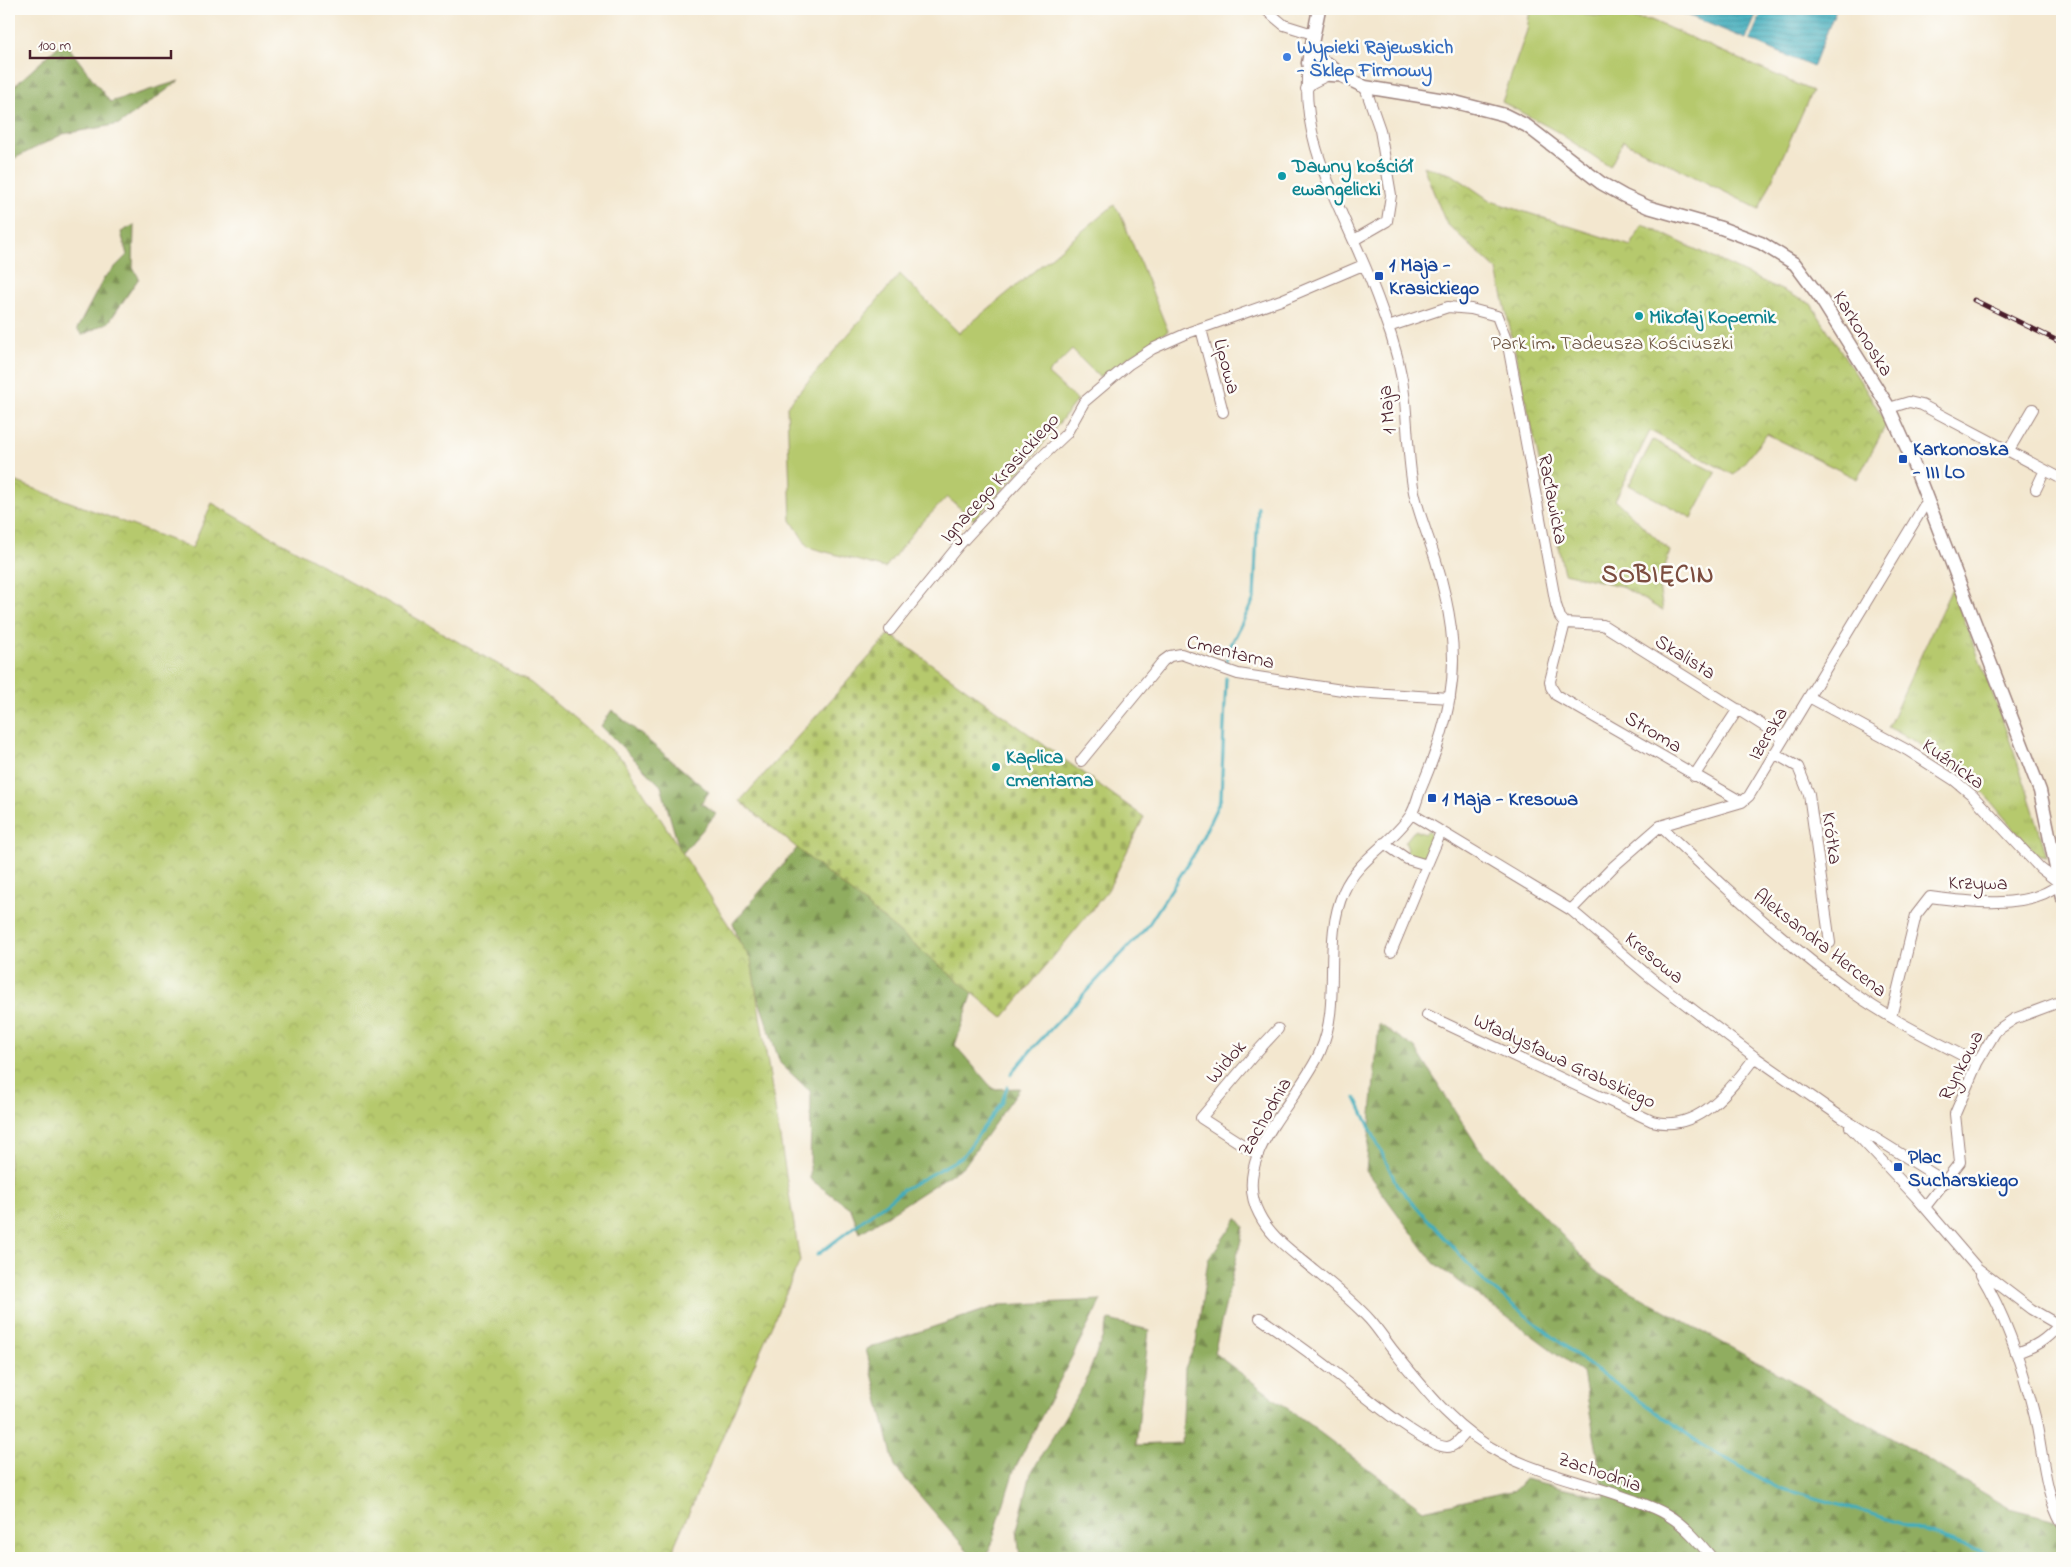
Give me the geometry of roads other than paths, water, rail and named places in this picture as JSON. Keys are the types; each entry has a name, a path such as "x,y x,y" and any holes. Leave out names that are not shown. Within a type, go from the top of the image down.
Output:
{"main road":[{"name":"1 Maja","path":"1308,59 1319,9"},
{"name":"Karkonoska","path":"1308,59 1330,65 1340,75 1365,87 1451,101 1505,115 1527,126 1601,183 1624,196 1648,207 1721,228 1761,243 1795,264 1821,299 1889,408 2037,783 2061,888"},
{"path":"1308,59 1314,70 1326,76"},
{"name":"Karkonoska","path":"1326,76 1340,75"}],"street":[{"path":"1266,9 1284,25 1313,34"},
{"name":"1 Maja","path":"1308,59 1306,106 1312,140 1324,174 1354,240 1397,354 1404,388 1415,495 1437,564 1448,608 1453,656 1450,698 1442,733 1412,814"},
{"path":"1306,90 1312,83 1326,76"},
{"path":"1354,240 1387,221 1391,195 1380,130 1365,87"},
{"name":"Ignacego Krasickiego","path":"890,630 959,545 1032,466 1066,434 1084,402 1129,364 1152,349 1200,329 1287,298 1363,265"},
{"name":"Racławicka","path":"1388,327 1448,307 1471,309 1497,316 1508,345 1556,605 1560,617 1565,623"},
{"name":"Lipowa","path":"1200,329 1222,412"},
{"path":"1889,408 1908,402 1922,405 2062,479"},
{"path":"2009,450 2033,409"},
{"path":"2036,489 2045,470"},
{"name":"Izerska","path":"1742,802 1749,796 1876,584 1924,506 1928,503"},
{"name":"Stroma","path":"1565,623 1550,681 1550,687 1556,696 1584,710 1694,776 1742,802"},
{"name":"Skalista","path":"1565,623 1603,625 1783,738"},
{"name":"Cmentarna","path":"1082,760 1163,661 1170,656 1181,654 1238,674 1286,682 1354,692 1450,698"},
{"name":"Kuźnicka","path":"1809,697 1907,750 1954,780 1972,795 2061,888"},
{"path":"1694,776 1738,709"},
{"name":"Krótka","path":"1774,753 1798,767 1809,794 1830,943"},
{"path":"1571,910 1614,866 1660,826 1742,802"},
{"name":"Kresowa","path":"1412,814 1571,910 1650,977 1755,1058 1841,1117"},
{"name":"Zachodnia","path":"1412,814 1384,843 1368,856 1344,890 1338,908 1332,951 1329,1026 1324,1044 1309,1074 1257,1154 1251,1175 1252,1195 1256,1209 1272,1234 1370,1321 1444,1411 1467,1431 1502,1454 1613,1492 1665,1513 1697,1540 1712,1558"},
{"name":"Aleksandra Hercena","path":"1660,826 1721,884 1804,955 1853,992 1891,1017 1977,1063"},
{"path":"1391,952 1441,832"},
{"path":"1384,843 1408,859 1427,865"},
{"name":"Krzywa","path":"1891,1017 1916,915 1930,897 1978,903 2040,896 2061,888"},
{"name":"Rynkowa","path":"1925,1207 1960,1162 1955,1114 1977,1063 1996,1031 2014,1019 2062,1001"},
{"name":"Władysława Grabskiego","path":"1428,1015 1661,1124 1676,1124 1684,1121 1714,1103 1729,1091 1755,1058"},
{"name":"Widok","path":"1257,1154 1201,1118 1278,1029"},
{"path":"1841,1117 1946,1182"},
{"path":"1841,1117 1925,1207 1977,1268 1992,1292 2011,1336 2034,1416 2049,1489 2056,1513 2062,1524"},
{"path":"1977,1268 2031,1309 2060,1326 2046,1339 2031,1348 2016,1353"},
{"path":"1260,1318 1336,1373 1378,1407 1434,1443 1445,1448 1451,1447 1467,1431"}],"water":[{"path":"1684,9 1759,9 1746,39 1682,13"},
{"path":"1763,9 1836,9 1813,67 1750,40"}],"waterway":[{"path":"1227,662 1228,651 1254,599 1258,507"},
{"path":"1011,1074 1032,1049 1147,927 1196,851 1221,798 1226,678"},
{"path":"817,1255 904,1189 962,1157 1002,1102 1007,1087"},
{"path":"1356,1098 1397,1185 1486,1284 1585,1362 1704,1446 1776,1487 1885,1518 2000,1558"}],"railway":[{"path":"1974,300 2062,343"}],"place":[{"name":"Wypieki Rajewskich - Sklep Firmowy","path":"1287,57"},
{"name":"Dawny kościół ewangelicki","path":"1282,176"},
{"name":"1 Maja - Krasickiego","path":"1379,276"},
{"name":"Mikołaj Kopernik","path":"1639,316"},
{"name":"Karkonoska - III LO","path":"1903,459"},
{"name":"Kaplica cmentarna","path":"996,767"},
{"name":"1 Maja - Kresowa","path":"1432,798"},
{"name":"Plac Sucharskiego","path":"1898,1167"}],"district":[{"name":"SOBIĘCIN","path":"1658,573"}],"park label":[{"name":"Park im. Tadeusza Kościuszki","path":"1612,342"}]}
